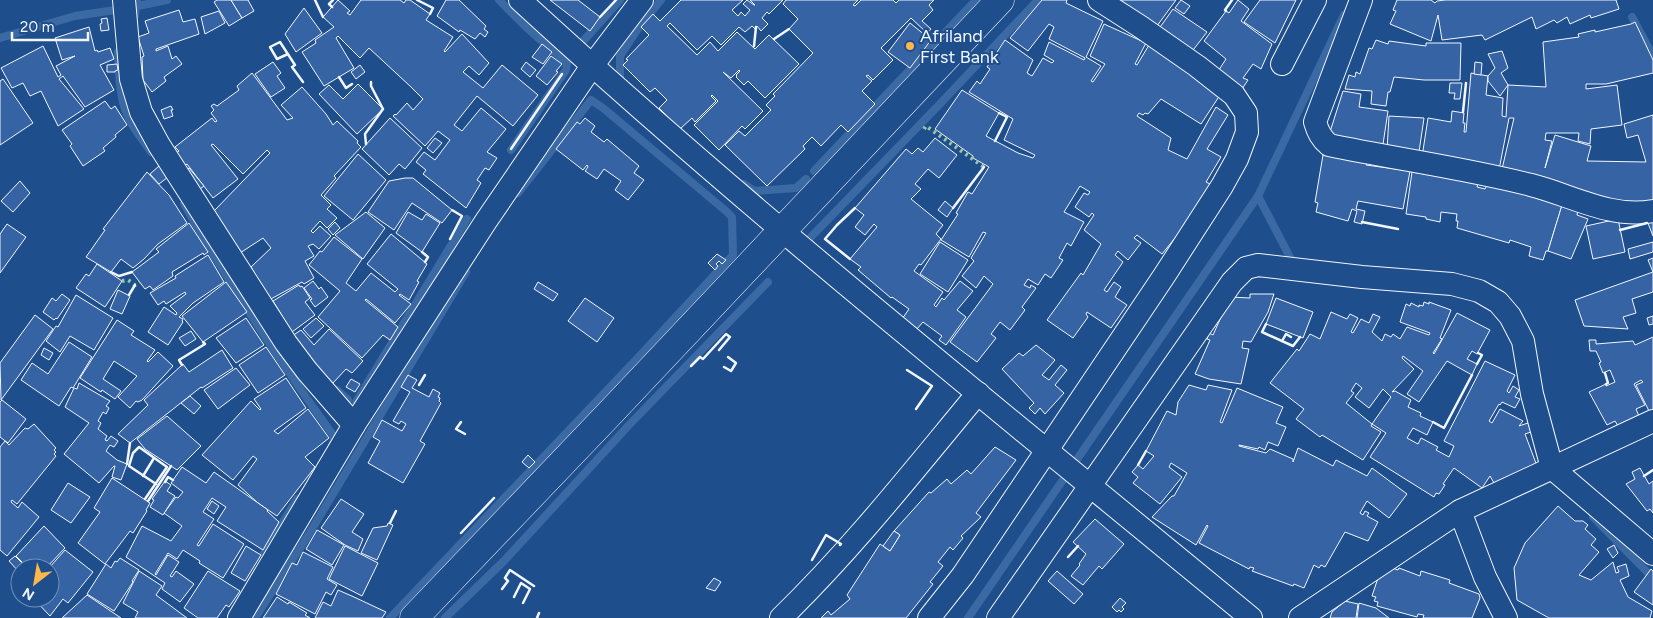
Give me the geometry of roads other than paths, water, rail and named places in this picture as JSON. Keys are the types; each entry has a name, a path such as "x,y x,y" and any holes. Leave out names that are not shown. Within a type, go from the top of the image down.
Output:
{"street":[{"path":"124,0 131,79 141,112 159,145 286,343 307,371 354,425"},
{"path":"520,0 592,66 782,231 1251,618"},
{"path":"239,618 354,425 486,220 592,66 642,0"},
{"path":"414,618 1000,0"},
{"path":"929,618 963,575 1159,284 1222,186 1248,132 1246,113 1234,95 1197,66 1098,0"},
{"path":"1282,64 1314,0"},
{"path":"1361,0 1315,122 1321,138 1329,145 1476,173 1533,186 1601,208 1626,212 1644,213 1653,211"},
{"path":"998,618 1232,282 1246,268 1258,266 1452,284 1479,291 1498,302 1510,316 1523,341 1532,394 1552,468 1653,554"},
{"path":"782,618 867,528 978,392"},
{"path":"1300,618 1460,511 1653,421"},
{"path":"1460,511 1485,577 1506,618"}],"waterway":[{"path":"135,15 137,0"},
{"path":"133,7 167,0"},
{"path":"499,0 527,28 567,63 566,70 511,150"},
{"path":"577,48 620,0"},
{"path":"624,84 620,80 620,56 639,27 661,0"},
{"path":"814,171 976,0"},
{"path":"809,239 1038,0"},
{"path":"0,38 75,16 122,9"},
{"path":"968,618 1258,196 1344,15"},
{"path":"1632,17 1653,56"},
{"path":"118,52 123,103 129,119 151,152"},
{"path":"390,618 634,362 733,255 732,217 603,108 591,100 518,193"},
{"path":"744,184 754,191 796,188 806,179"},
{"path":"1258,196 1292,261 1298,263"},
{"path":"184,204 255,321 333,435 332,445"},
{"path":"356,402 467,219"},
{"path":"255,618 309,534 466,272"},
{"path":"445,618 504,561 629,425 768,282"},
{"path":"337,390 348,400"},
{"path":"264,553 297,499"},
{"path":"1593,517 1653,578"}],"place":[{"name":"Afriland First Bank","path":"910,46"}]}
